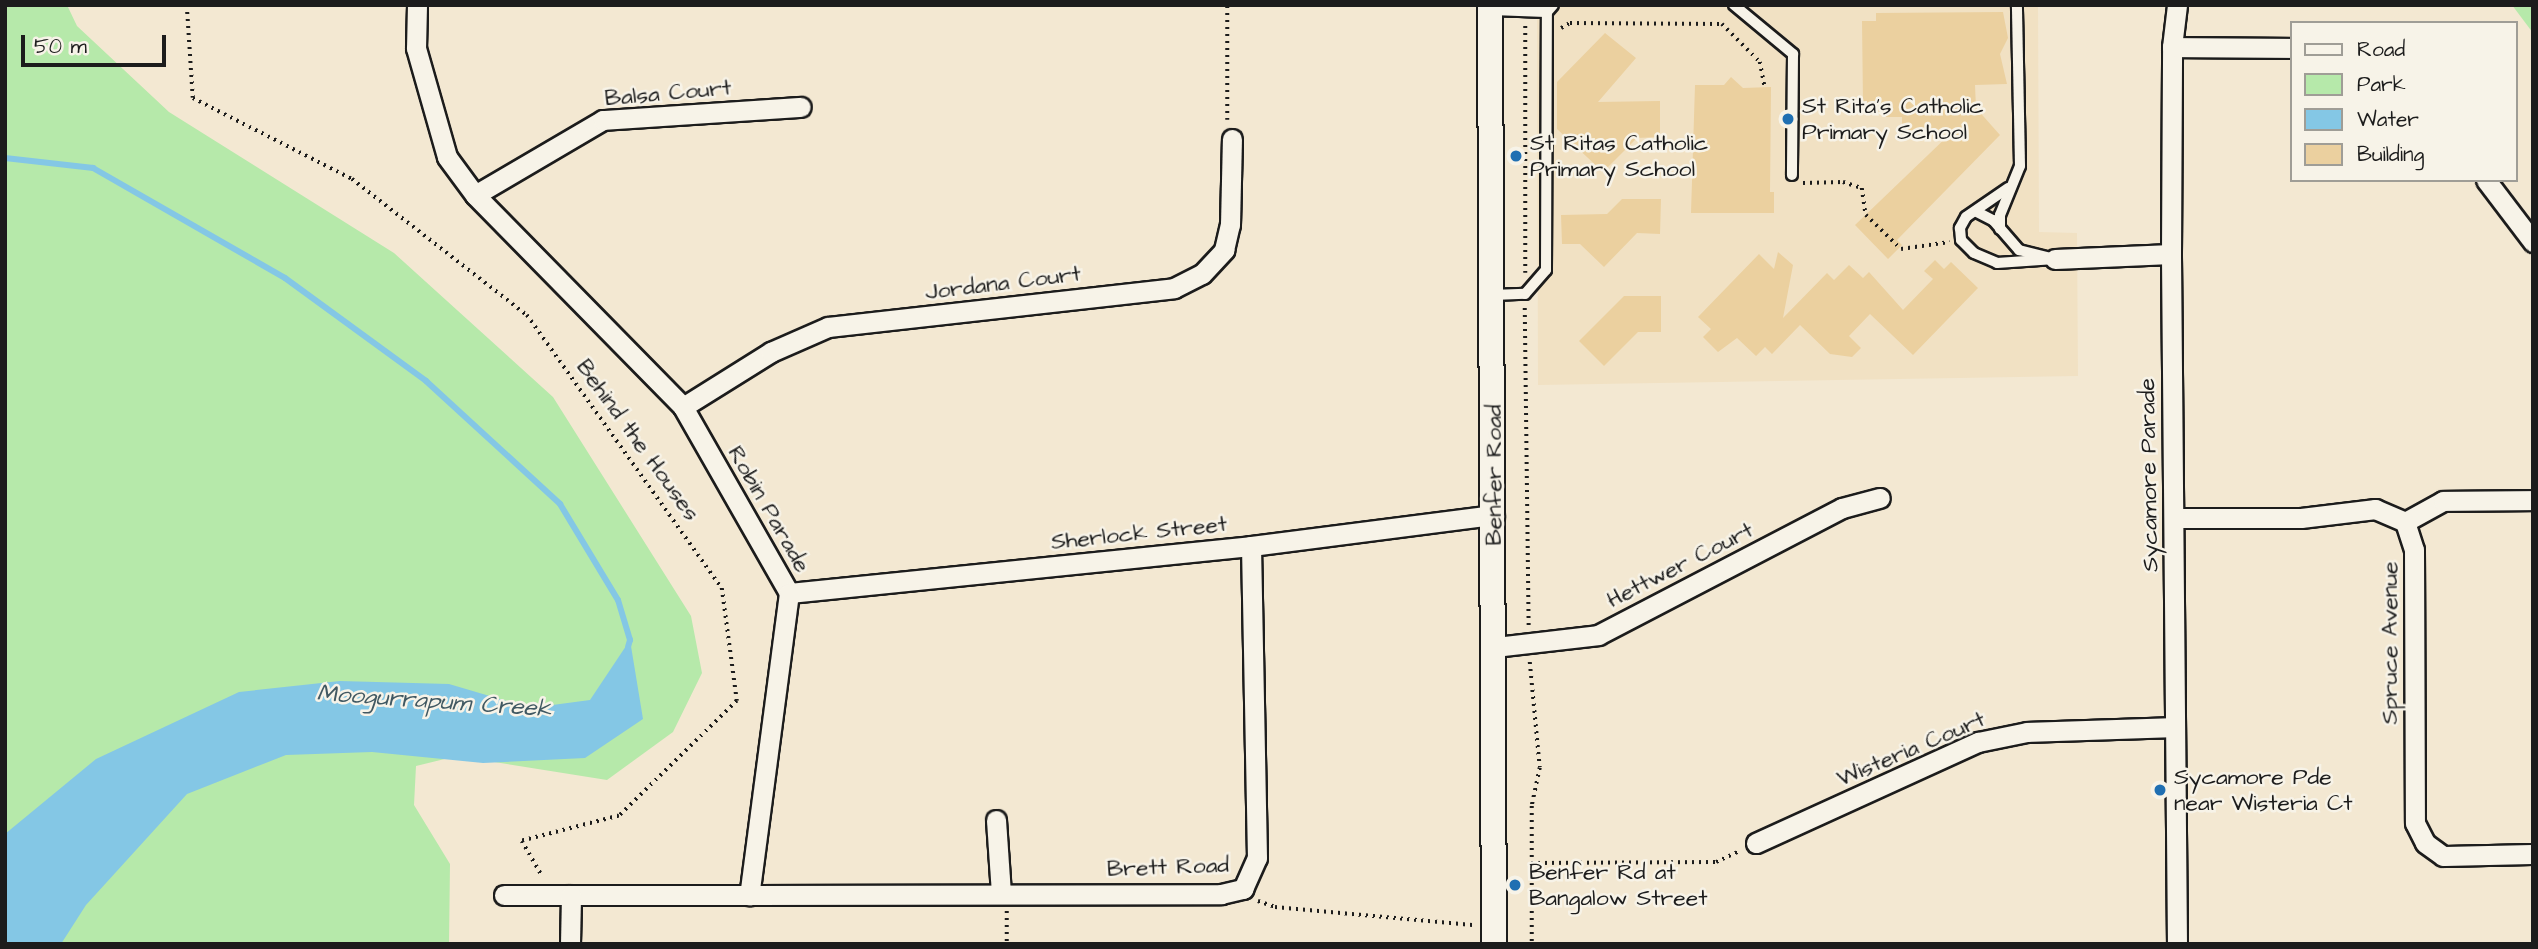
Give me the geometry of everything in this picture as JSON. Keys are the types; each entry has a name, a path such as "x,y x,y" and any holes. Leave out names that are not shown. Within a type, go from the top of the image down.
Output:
{"street":[{"name":"Robin Parade","path":"417,5 416,48 430,111 447,157 475,195 683,407 789,593 749,895"},
{"name":"Sycamore Parade","path":"2177,5 2172,47 2171,254 2177,944"},
{"name":"Benfer Road","path":"1490,8 1495,936"},
{"path":"2172,47 2290,48"},
{"name":"Balsa Court","path":"475,195 603,120 801,107"},
{"name":"Jordana Court","path":"683,407 771,352 828,327 1174,288 1202,274 1224,250 1230,225 1232,139"},
{"path":"2488,182 2533,242"},
{"path":"2054,259 2171,254"},
{"name":"Hettwer Court","path":"1495,647 1529,646 1598,635 1842,508 1880,498"},
{"path":"2174,518 2301,518 2375,509 2405,522 2443,502 2533,500"},
{"name":"Sherlock Street","path":"789,593 1251,546 1494,515"},
{"name":"Spruce Avenue","path":"2405,522 2414,550 2414,823 2425,843 2443,856 2533,854"},
{"name":"Brett Road","path":"749,895 1221,894 1243,889 1257,858 1251,546"},
{"name":"Wisteria Court","path":"1756,843 1978,742 2027,732 2175,727"},
{"path":"996,820 1001,893"},
{"path":"504,895 749,895"},
{"path":"562,895 570,944"}],"lane":[{"path":"1734,5 1793,54 1792,175"},
{"path":"2000,229 2000,215 2020,166 2017,5"},
{"path":"1490,8 1525,11 1550,9 1546,271 1525,294 1492,295"},
{"path":"2011,186 1960,228 1961,240 1974,253 1997,263 2054,259"},
{"path":"1977,212 2000,229 2019,250 2054,259"}],"path":[{"name":"Behind the Houses","path":"187,5 193,98 352,179 527,315 722,588 737,701 619,816 522,841 562,895"},
{"path":"1227,5 1226,116 1232,139"},
{"path":"1525,11 1529,646 1540,768 1532,806 1532,944"},
{"path":"1556,33 1570,23 1722,24 1760,62 1765,87"},
{"path":"1792,175 1798,183 1843,182 1861,188 1866,215 1901,250 1961,240"},
{"path":"1525,256 1546,256"},
{"path":"1531,863 1716,862 1756,843"},
{"path":"1243,889 1259,902 1275,907 1495,936"},
{"path":"1001,893 1007,911 1007,944"}],"shaded area":[{"name":"St Rita's Catholic Primary School","path":"1537,5 2038,5 2039,232 2077,233 2078,376 1538,385"}],"green space":[{"path":"5,5 67,5 77,26 169,112 394,253 553,397 691,616 702,673 673,732 607,780 457,756 416,766 414,805 450,864 449,944 5,944"},
{"path":"2512,5 2533,5 2533,33"}],"water":[{"path":"630,640 643,719 585,758 483,763 372,752 286,755 187,794 86,905 61,944 5,944 5,834 96,759 239,692 340,681 449,684 530,708 590,700"}],"building":[{"path":"2003,12 2008,38 2000,54 2007,84 1975,85 1976,108 2000,135 1897,240 1902,245 1888,259 1855,225 1953,131 1902,131 1902,117 1886,117 1886,104 1863,104 1862,21 1876,21 1876,13"},
{"path":"1605,33 1636,58 1598,102 1660,101 1660,137 1637,138 1603,172 1557,129 1557,82"},
{"path":"1731,77 1743,88 1771,87 1770,192 1774,192 1774,213 1691,213 1695,85 1724,85"},
{"path":"1622,199 1661,199 1660,234 1637,233 1604,267 1580,244 1562,244 1561,215 1607,214"},
{"path":"1778,252 1793,265 1783,318 1827,273 1834,280 1849,265 1863,278 1869,272 1903,310 1933,279 1924,271 1935,260 1944,269 1951,262 1978,288 1913,355 1870,314 1849,336 1861,348 1852,357 1830,354 1800,325 1772,354 1765,347 1756,356 1737,338 1718,352 1703,337 1711,329 1698,317 1759,254 1774,269"},
{"path":"1624,296 1661,296 1661,332 1638,332 1604,366 1579,341"}],"waterway":[{"name":"Moogurrapum Creek","path":"5,158 93,168 285,278 426,381 560,504 618,600 630,640 628,647"}],"place":[{"name":"St Rita's Catholic Primary School","path":"1788,119"},
{"name":"St Ritas Catholic Primary School","path":"1516,156"},
{"name":"Sycamore Pde near Wisteria Ct","path":"2160,790"},
{"name":"Benfer Rd at Bangalow Street","path":"1515,885"}]}
